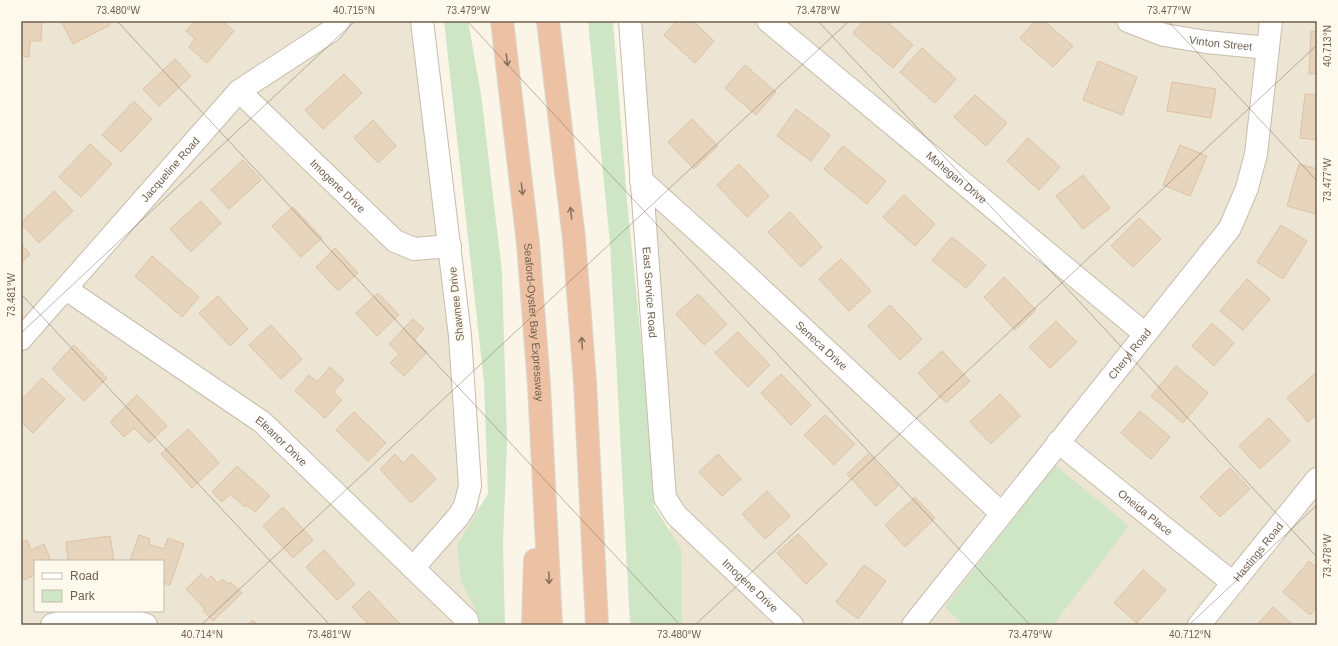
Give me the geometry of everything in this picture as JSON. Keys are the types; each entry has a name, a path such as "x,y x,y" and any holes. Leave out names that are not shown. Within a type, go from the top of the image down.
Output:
{"highway":[{"name":"Seaford-Oyster Bay Expressway","path":"502,21 528,243 539,385 551,625"},
{"path":"548,21 574,239 585,382 597,625"},
{"path":"555,21 558,100"},
{"path":"585,382 612,625"},
{"path":"533,625 539,385"}],"street":[{"name":"Jacqueline Road","path":"21,339 239,92 331,31 339,21"},
{"name":"Shawnee Drive","path":"413,568 458,517 465,506 470,486 460,336 422,21"},
{"name":"East Service Road","path":"630,21 665,498 676,515 709,546"},
{"name":"Mohegan Drive","path":"768,21 1145,334"},
{"name":"Vinton Street","path":"1128,21 1164,35 1206,42 1268,48"},
{"name":"Cheryl Road","path":"913,625 1230,228 1248,188 1256,154 1271,21"},
{"name":"Imogene Drive","path":"239,92 395,242 414,249 450,246"},
{"name":"Seneca Drive","path":"641,180 732,262 1001,513"},
{"name":"Eleanor Drive","path":"66,289 262,422 467,620 468,625"},
{"name":"Oneida Place","path":"1058,442 1233,583"},
{"name":"Hastings Road","path":"1199,625 1317,478"},
{"name":"Imogene Drive","path":"709,546 792,625"},
{"path":"52,625 83,615 125,618 146,625"}],"shaded area":[{"path":"21,21 429,21 488,600 486,625 21,625"},
{"path":"639,21 1317,21 1317,625 666,625 672,479"}],"green space":[{"path":"444,21 468,21 481,94 502,272 507,442 503,543 505,625 474,625 476,610 461,582 457,545 488,494 484,382"},
{"path":"588,21 613,21 627,201 653,459 654,506 681,549 682,625 630,625 610,243"},
{"path":"1055,465 1129,526 1053,625 962,625 945,607"}],"building":[{"path":"21,21 42,21 41,41 30,41 29,57 21,56"},
{"path":"61,21 108,21 110,25 73,44"},
{"path":"195,21 222,21 234,31 207,63 189,47 195,39 186,31"},
{"path":"677,21 693,21 714,41 695,63 664,35"},
{"path":"864,21 886,21 913,45 893,68 853,33"},
{"path":"1035,21 1044,21 1073,46 1053,67 1020,38"},
{"path":"1311,31 1317,32 1317,74 1309,74"},
{"path":"922,48 956,79 935,103 900,72"},
{"path":"175,59 191,76 159,106 143,89"},
{"path":"1098,61 1137,77 1122,115 1083,100"},
{"path":"745,65 776,92 756,115 725,88"},
{"path":"344,74 362,93 323,129 305,110"},
{"path":"1172,82 1216,89 1211,118 1167,111"},
{"path":"1305,94 1317,95 1317,140 1300,138"},
{"path":"975,95 1007,123 986,146 954,117"},
{"path":"134,101 152,119 121,152 102,135"},
{"path":"796,109 830,135 811,161 777,136"},
{"path":"692,119 718,146 694,169 668,142"},
{"path":"373,120 396,146 378,163 354,138"},
{"path":"1028,138 1060,167 1039,190 1007,161"},
{"path":"90,144 112,164 81,197 59,177"},
{"path":"1180,145 1207,156 1190,196 1163,185"},
{"path":"843,146 886,181 867,204 824,169"},
{"path":"243,160 261,180 229,209 211,190"},
{"path":"739,164 769,196 747,217 717,185"},
{"path":"1299,164 1317,169 1316,214 1287,206"},
{"path":"1083,175 1110,208 1083,229 1056,196"},
{"path":"54,191 73,211 39,243 21,223"},
{"path":"904,195 935,224 915,246 883,217"},
{"path":"201,201 221,223 191,252 170,229"},
{"path":"293,207 322,238 301,257 272,226"},
{"path":"790,212 822,247 801,267 768,232"},
{"path":"1139,218 1161,239 1133,267 1111,246"},
{"path":"1281,225 1307,241 1283,279 1257,262"},
{"path":"952,237 986,265 966,288 932,260"},
{"path":"21,244 30,254 21,263"},
{"path":"335,248 358,273 338,291 316,267"},
{"path":"152,256 199,297 182,317 135,276"},
{"path":"841,259 871,291 849,311 819,279"},
{"path":"1004,277 1036,310 1015,330 984,297"},
{"path":"1247,279 1270,299 1243,330 1220,311"},
{"path":"378,293 399,315 377,336 356,313"},
{"path":"698,294 727,324 704,345 676,314"},
{"path":"218,296 248,329 230,346 199,313"},
{"path":"890,305 922,339 900,360 868,326"},
{"path":"413,319 424,329 414,340 427,352 404,376 390,363 399,354 389,344"},
{"path":"1056,321 1077,342 1050,368 1029,347"},
{"path":"1212,323 1234,343 1214,366 1192,346"},
{"path":"271,325 302,359 281,379 249,345"},
{"path":"738,332 770,365 748,387 715,353"},
{"path":"74,345 107,378 84,401 52,369"},
{"path":"942,351 970,381 946,403 918,373"},
{"path":"1176,366 1208,393 1183,423 1151,396"},
{"path":"330,367 344,380 333,392 342,400 325,418 295,391 309,375 317,382"},
{"path":"1317,372 1317,414 1308,422 1287,398"},
{"path":"781,374 811,405 791,425 761,393"},
{"path":"42,378 65,399 33,433 21,422 21,401"},
{"path":"1000,394 1020,416 991,444 970,422"},
{"path":"137,395 167,426 149,443 134,428 124,437 110,422"},
{"path":"1140,411 1170,437 1151,459 1121,433"},
{"path":"354,412 386,443 368,461 336,430"},
{"path":"825,415 855,444 834,465 804,435"},
{"path":"1269,418 1290,441 1260,469 1239,446"},
{"path":"188,429 219,463 192,488 161,454"},
{"path":"395,454 403,463 412,454 436,479 411,503 380,469"},
{"path":"718,454 741,479 722,496 699,472"},
{"path":"868,454 898,486 876,506 847,474"},
{"path":"237,466 270,496 255,512 247,505 245,507 230,494 222,502 212,492"},
{"path":"1230,468 1250,489 1220,517 1200,497"},
{"path":"767,491 790,516 765,539 742,514"},
{"path":"915,497 935,518 905,547 885,525"},
{"path":"283,507 313,540 293,558 263,526"},
{"path":"798,534 827,564 806,584 777,553"},
{"path":"139,535 150,539 149,544 164,549 168,538 184,544 170,585 164,583 164,560 130,560"},
{"path":"110,536 114,560 68,560 66,542"},
{"path":"27,540 31,550 44,544 51,560 34,560 34,575 21,581 21,542"},
{"path":"324,550 355,584 337,600 306,567"},
{"path":"1309,561 1317,568 1317,607 1310,615 1283,592"},
{"path":"864,565 886,581 858,619 836,602"},
{"path":"1143,570 1166,590 1137,623 1114,603"},
{"path":"201,574 207,580 211,576 218,583 222,579 228,584 230,582 242,593 213,621 203,610 205,609 186,589"},
{"path":"369,591 401,625 369,625 352,607"},
{"path":"1273,607 1293,625 1257,625"},
{"path":"253,620 258,625 247,625"}]}
